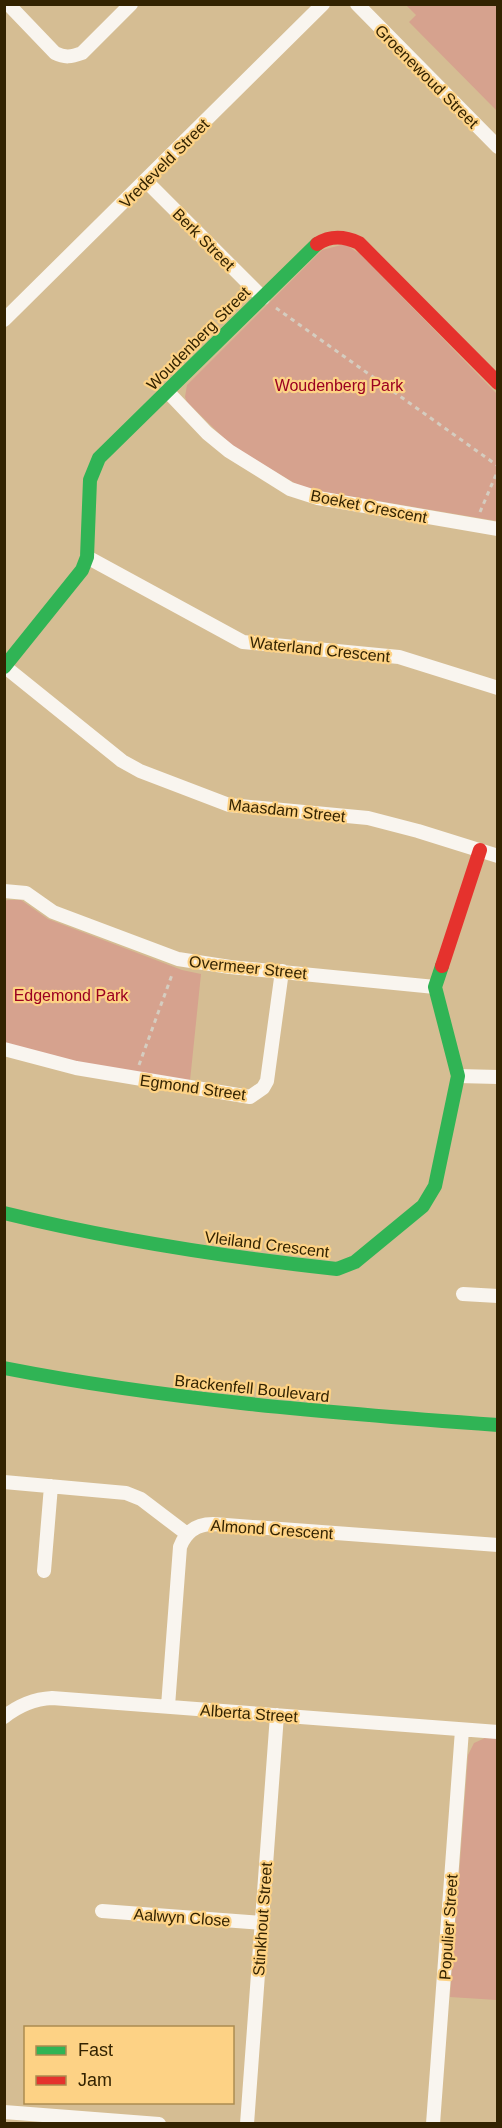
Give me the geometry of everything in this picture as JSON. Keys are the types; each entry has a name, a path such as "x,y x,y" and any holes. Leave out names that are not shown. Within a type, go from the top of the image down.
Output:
{"street":[{"path":"8,4 55,52 62,57 72,57 82,53 132,4"},
{"name":"Vredeveld Street","path":"4,320 323,4"},
{"name":"Groenewoud Street","path":"357,4 498,147"},
{"name":"Berk Street","path":"146,181 263,298"},
{"name":"Woudenberg Street","path":"5,666 73,584 87,557 87,508 90,480 99,458 318,243 338,236 352,239 364,248 498,383"},
{"name":"Boeket Crescent","path":"167,391 220,444 290,489 318,498 498,529"},
{"name":"Waterland Crescent","path":"87,557 243,642 399,657 498,688"},
{"name":"Maasdam Street","path":"5,666 122,761 140,771 211,799 237,806 368,818 498,856"},
{"path":"435,987 480,850"},
{"name":"Overmeer Street","path":"4,891 26,893 53,912 178,960 230,968 282,971 435,987"},
{"name":"Egmond Street","path":"4,1049 76,1068 250,1097 257,1093 267,1081 282,971"},
{"name":"Vleiland Crescent","path":"4,1213 45,1224 202,1252 337,1269 346,1267 423,1206 432,1194 458,1076 435,987"},
{"path":"458,1076 498,1077"},
{"path":"463,1294 498,1296"},
{"name":"Brackenfell Boulevard","path":"4,1368 122,1390 224,1403 498,1425"},
{"path":"4,1482 133,1495 187,1534"},
{"path":"44,1571 51,1486"},
{"name":"Almond Crescent","path":"168,1707 180,1546 187,1534 199,1526 213,1524 498,1545"},
{"name":"Alberta Street","path":"4,1717 23,1704 42,1698 498,1732"},
{"name":"Stinkhout Street","path":"247,2124 277,1715"},
{"name":"Populier Street","path":"433,2124 462,1730"},
{"name":"Aalwyn Close","path":"102,1911 262,1923"},
{"path":"4,2112 159,2124"}],"path":[{"path":"263,298 498,466"},
{"path":"475,525 498,470"},
{"path":"135,1078 178,960"}],"green space":[{"path":"406,5 497,5 497,111 409,22 416,15"},
{"name":"Woudenberg Park","path":"345,244 360,254 497,394 497,521 313,490 298,485 233,447 187,402 185,397 187,385 322,250"},
{"name":"Edgemond Park","path":"21,900 48,919 182,970 201,974 190,1081 92,1066 5,1043 4,901"},
{"path":"485,1738 498,1739 497,2000 450,1997 468,1755 474,1743"}],"traffic: fast":[{"path":"4,667 82,570 87,557 90,480 99,458 317,244"},
{"path":"4,1213 170,1247 253,1259 337,1269 355,1262 423,1206 435,1186 458,1076 435,987 442,966"},
{"path":"4,1368 188,1397 374,1416 498,1425"}],"traffic: jam":[{"path":"317,244 338,237 359,243 498,383"},
{"path":"442,966 480,850"}]}
